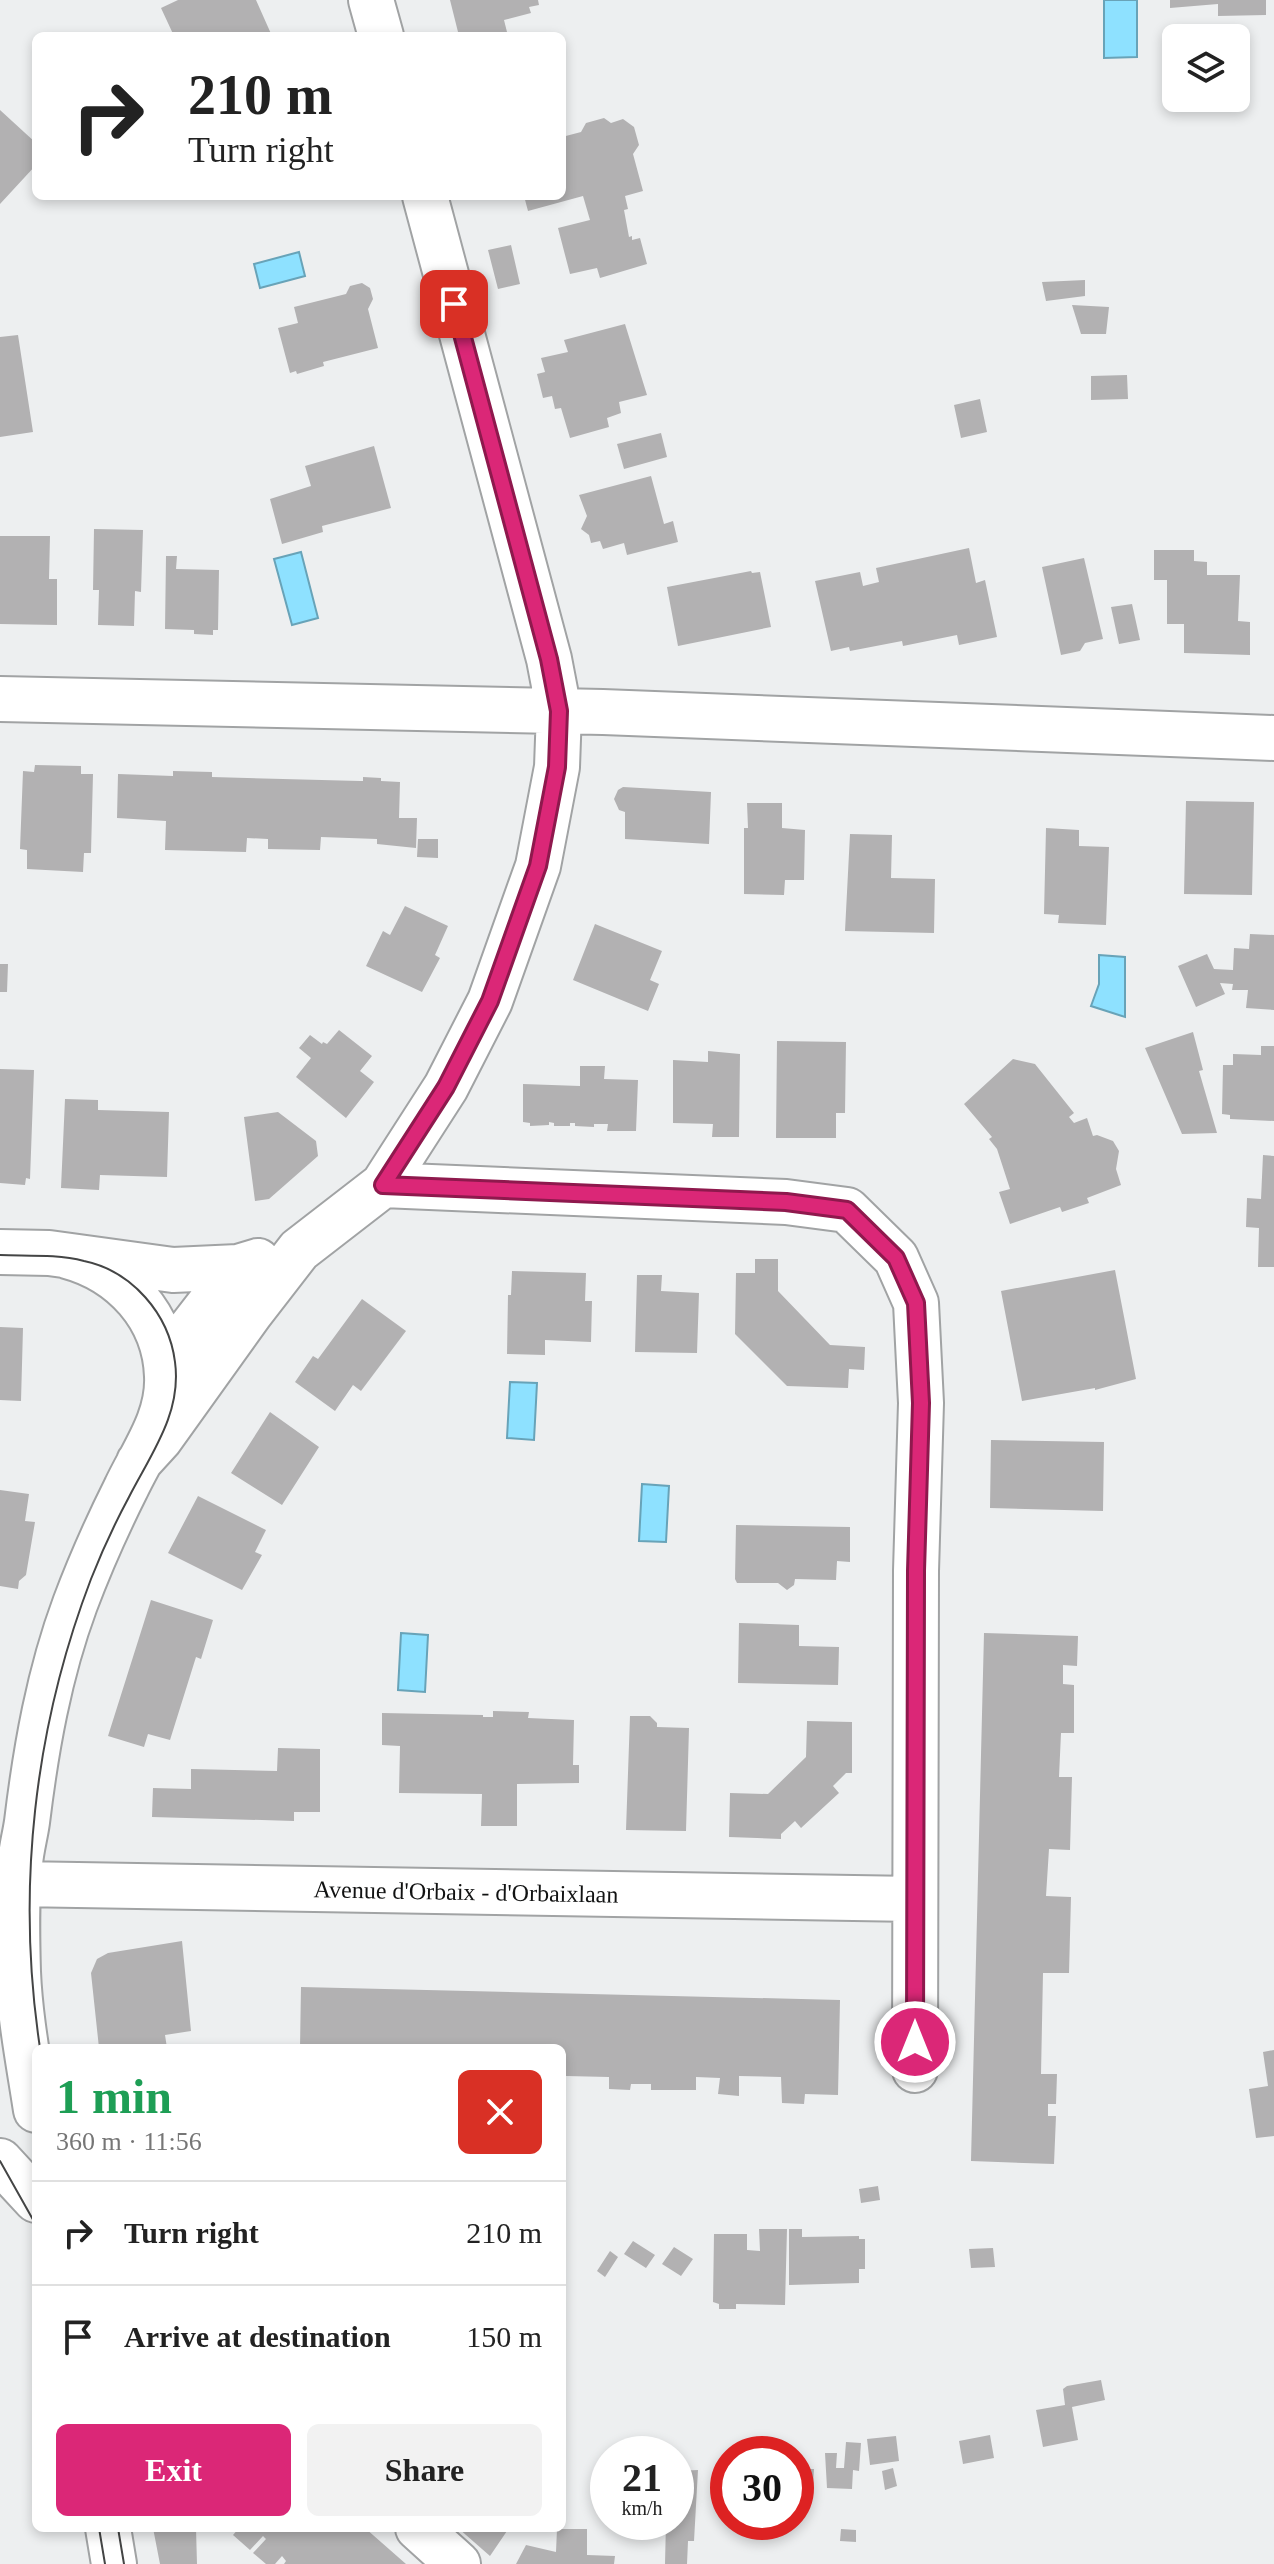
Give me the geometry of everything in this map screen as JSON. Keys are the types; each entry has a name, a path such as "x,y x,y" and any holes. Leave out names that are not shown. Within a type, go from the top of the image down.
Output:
{"street":[{"path":"371,0 380,32"},
{"path":"139,1462 160,1439 299,1250 383,1185 446,1087 490,1001 538,866 557,767 559,711 549,659 426,200"},
{"path":"0,699 559,711 1274,738"},
{"path":"383,1185 786,1202 847,1210 896,1258 916,1303 921,1403 916,1571 915,2070"},
{"path":"0,1252 67,1256 173,1270 238,1267 299,1250"},
{"path":"32,2096 11,2022 18,1972 18,1884 34,1767 55,1666 92,1560 164,1408 167,1391 160,1335 143,1304 119,1281 87,1261 67,1256"},
{"path":"166,1364 238,1267"},
{"name":"Avenue d'Orbaix - d'Orbaixlaan","path":"18,1884 915,1899"},
{"path":"0,2161 32,2196"},
{"path":"109,2532 114,2564"},
{"path":"422,2532 458,2564"}],"water":[{"path":"1104,0 1137,0 1137,57 1104,58"},
{"path":"299,252 305,276 260,288 254,264"},
{"path":"301,552 318,618 292,625 274,559"},
{"path":"1099,955 1125,957 1125,1017 1091,1006 1099,984"},
{"path":"510,1382 537,1383 534,1440 507,1438"},
{"path":"642,1484 669,1486 666,1542 639,1541"},
{"path":"401,1633 428,1635 425,1692 398,1690"}],"building":[{"path":"178,0 256,0 270,32 172,32 161,8"},
{"path":"450,0 538,0 539,5 529,7 531,13 504,20 507,32 458,32"},
{"path":"1170,0 1266,0 1266,15 1218,16 1218,4 1170,8"},
{"path":"0,110 32,139 32,169 0,204"},
{"path":"604,118 611,123 623,119 634,127 639,145 633,154 643,191 625,196 628,209 624,210 629,237 632,236 632,240 640,238 647,264 600,278 597,268 570,274 558,228 590,220 583,196 528,211 525,200 566,200 566,136 581,132 586,123"},
{"path":"511,245 520,284 498,289 488,250"},
{"path":"1085,280 1085,296 1046,301 1042,282"},
{"path":"362,283 370,288 373,299 368,309 378,348 323,362 324,366 297,374 296,371 290,373 278,328 298,323 294,307 346,294 350,286"},
{"path":"1072,305 1109,307 1106,334 1081,334"},
{"path":"625,324 647,395 619,402 621,413 607,418 609,427 570,438 561,408 555,409 552,396 543,398 537,374 545,372 541,358 568,352 564,340"},
{"path":"18,335 33,432 0,437 0,337"},
{"path":"1127,375 1128,399 1091,400 1091,376"},
{"path":"980,399 987,432 961,438 954,405"},
{"path":"661,433 667,457 624,469 617,444"},
{"path":"374,446 391,508 322,526 323,532 282,544 270,499 311,486 305,466"},
{"path":"651,476 664,524 673,521 678,542 627,555 624,543 603,549 600,541 591,543 589,535 581,529 587,516 579,495"},
{"path":"94,529 143,530 141,592 135,591 134,626 98,625 99,590 93,590"},
{"path":"0,536 50,536 49,579 57,579 57,625 0,624"},
{"path":"969,548 976,583 985,580 997,637 959,645 957,635 903,646 902,641 850,651 849,647 831,651 815,581 860,572 863,586 879,582 876,568"},
{"path":"1154,550 1194,550 1194,561 1207,562 1207,575 1240,575 1238,621 1250,622 1250,655 1184,653 1184,624 1167,624 1167,580 1154,580"},
{"path":"166,556 177,556 176,569 219,570 218,630 213,630 213,635 194,634 194,630 165,629"},
{"path":"1084,558 1103,639 1085,643 1080,651 1061,655 1042,567"},
{"path":"751,571 760,572 771,627 678,646 667,587"},
{"path":"1132,604 1140,640 1119,644 1111,607"},
{"path":"35,765 81,766 81,774 93,774 91,853 84,853 83,872 27,869 27,850 20,849 23,771 34,772"},
{"path":"173,771 212,772 212,777 363,781 363,777 400,782 399,818 417,818 416,848 377,844 377,839 321,837 320,850 268,849 268,839 247,838 246,852 165,850 166,821 117,818 118,774 173,776"},
{"path":"623,787 711,792 709,844 625,839 625,812 619,810 614,799"},
{"path":"1186,801 1254,802 1252,895 1184,894"},
{"path":"747,803 782,803 782,828 805,830 804,880 785,880 784,895 744,894"},
{"path":"1046,828 1079,830 1079,846 1109,847 1106,925 1058,923 1059,915 1044,914"},
{"path":"850,834 892,835 891,878 935,879 934,933 845,931"},
{"path":"418,839 438,839 438,858 417,857"},
{"path":"405,906 448,926 435,955 440,958 422,992 366,966 383,931 390,935"},
{"path":"595,924 662,951 650,980 659,984 648,1011 573,980"},
{"path":"1250,934 1274,935 1274,1010 1246,1008 1248,990 1232,990 1233,984 1220,983 1225,994 1196,1007 1178,966 1207,954 1214,969 1233,970 1234,948 1249,949"},
{"path":"0,964 8,964 7,992 0,992"},
{"path":"339,1030 372,1056 360,1071 374,1082 346,1118 296,1077 311,1058 299,1048 310,1035 327,1044"},
{"path":"1193,1032 1203,1070 1199,1071 1217,1133 1182,1134 1145,1048"},
{"path":"777,1041 846,1042 845,1113 836,1113 836,1138 776,1138"},
{"path":"1261,1046 1274,1046 1274,1121 1230,1119 1230,1115 1222,1114 1223,1065 1233,1065 1233,1054 1261,1055"},
{"path":"708,1051 740,1054 739,1137 712,1137 713,1124 673,1123 673,1060 708,1062"},
{"path":"1013,1059 1035,1064 1074,1113 1069,1117 1074,1123 1087,1118 1093,1136 1113,1141 1119,1151 1116,1169 1121,1185 1087,1198 1089,1203 1062,1212 1060,1207 1010,1224 999,1192 1010,1189 997,1149 989,1139 992,1137 964,1104"},
{"path":"580,1066 605,1066 604,1079 638,1080 636,1131 607,1131 608,1124 594,1124 594,1127 575,1126 575,1123 554,1126 549,1122 549,1125 530,1126 530,1123 523,1122 523,1084 580,1086"},
{"path":"0,1069 34,1070 30,1179 26,1178 25,1185 0,1183"},
{"path":"65,1099 98,1100 98,1110 169,1112 167,1177 100,1175 99,1190 61,1188"},
{"path":"278,1112 316,1141 318,1156 269,1199 255,1201 244,1117"},
{"path":"1263,1155 1274,1156 1274,1267 1258,1267 1259,1228 1246,1227 1247,1198 1261,1199"},
{"path":"755,1259 778,1259 778,1291 830,1345 865,1347 864,1370 849,1369 848,1388 787,1386 735,1334 736,1273 755,1273"},
{"path":"1115,1270 1136,1379 1095,1390 1022,1401 1001,1291"},
{"path":"512,1271 586,1273 585,1301 592,1301 591,1342 545,1340 545,1355 507,1354 508,1295 511,1295"},
{"path":"637,1275 662,1275 661,1291 699,1293 697,1353 635,1352"},
{"path":"362,1299 406,1331 361,1391 353,1385 335,1411 295,1382 313,1356 318,1359"},
{"path":"0,1327 23,1328 21,1401 0,1400"},
{"path":"270,1412 319,1447 282,1505 231,1473"},
{"path":"991,1440 1104,1442 1103,1511 990,1508"},
{"path":"0,1490 29,1494 25,1521 35,1522 26,1575 19,1581 18,1589 0,1586"},
{"path":"198,1496 266,1530 255,1552 262,1555 242,1590 168,1553"},
{"path":"736,1525 850,1527 850,1562 837,1561 836,1580 795,1579 794,1585 787,1590 778,1583 737,1583"},
{"path":"151,1600 213,1620 201,1659 196,1657 170,1740 148,1734 144,1747 108,1736"},
{"path":"739,1623 799,1625 799,1646 839,1647 838,1685 738,1683"},
{"path":"984,1633 1078,1636 1077,1666 1063,1665 1063,1684 1074,1685 1074,1733 1061,1733 1059,1777 1072,1777 1070,1850 1049,1849 1046,1896 1071,1897 1069,1973 1043,1973 1041,2074 1057,2074 1056,2104 1048,2104 1048,2116 1056,2116 1054,2164 971,2161"},
{"path":"493,1711 529,1712 528,1718 574,1720 573,1765 579,1765 579,1783 517,1784 517,1826 481,1826 482,1794 399,1793 400,1746 382,1745 382,1713 493,1717"},
{"path":"630,1716 650,1716 657,1727 689,1728 686,1831 626,1830"},
{"path":"807,1721 852,1722 852,1773 846,1773 833,1786 839,1793 801,1828 795,1821 781,1834 781,1839 729,1837 730,1793 768,1794 806,1757"},
{"path":"278,1748 320,1749 320,1812 294,1812 294,1821 152,1817 153,1788 191,1789 191,1769 277,1771"},
{"path":"182,1941 191,2031 165,2035 166,2044 99,2044 91,1973 97,1959 108,1953"},
{"path":"301,1987 840,2000 838,2095 805,2094 804,2104 782,2103 781,2077 739,2076 739,2096 718,2094 720,2078 696,2077 696,2090 651,2090 651,2084 631,2084 630,2090 609,2089 609,2077 566,2076 566,2044 300,2044"},
{"path":"1274,2050 1274,2136 1256,2138 1249,2089 1268,2086 1263,2052"},
{"path":"878,2186 880,2200 861,2203 859,2189"},
{"path":"759,2229 787,2229 785,2305 736,2304 736,2309 719,2309 719,2304 713,2302 714,2234 747,2234 747,2250 760,2251"},
{"path":"789,2229 802,2229 802,2237 859,2236 859,2239 865,2239 865,2269 859,2269 859,2283 789,2285"},
{"path":"633,2241 655,2255 646,2268 624,2254"},
{"path":"674,2247 693,2259 681,2276 662,2264"},
{"path":"993,2248 995,2267 971,2268 969,2249"},
{"path":"610,2251 618,2257 605,2277 597,2271"},
{"path":"1101,2380 1105,2400 1072,2407 1078,2440 1043,2447 1036,2410 1065,2405 1063,2389 1067,2386"},
{"path":"990,2435 994,2458 963,2464 959,2441"},
{"path":"896,2436 899,2461 870,2465 867,2439"},
{"path":"846,2442 861,2443 859,2471 853,2470 852,2489 827,2488 825,2453 837,2453 836,2468 844,2468"},
{"path":"893,2468 897,2486 885,2490 882,2471"},
{"path":"694,2470 698,2470 694,2541 688,2541 687,2564 665,2564 666,2540 694,2540"},
{"path":"587,2529 587,2555 615,2556 614,2564 516,2564 526,2545 556,2552 557,2532"},
{"path":"841,2529 856,2530 856,2542 840,2541"},
{"path":"154,2532 196,2532 197,2564 160,2564"},
{"path":"236,2532 370,2532 406,2564 284,2564 286,2561 282,2556 275,2564 266,2564 253,2553 266,2539 263,2536 250,2550 233,2535"},
{"path":"463,2532 506,2532 490,2556"}],"tram line":[{"path":"0,1255 74,1259 118,1274 145,1297 165,1327 175,1362 176,1381 174,1399 163,1432 91,1579 71,1635 43,1751 35,1810 30,1929 40,2044"},
{"path":"0,2161 32,2218"},
{"path":"100,2532 105,2564"},
{"path":"119,2532 124,2564"}],"route":[{"path":"454,304 549,659 559,711 557,767 538,866 490,1001 446,1087 383,1185 786,1202 847,1210 896,1258 916,1303 921,1403 916,1571 915,2042"}]}
